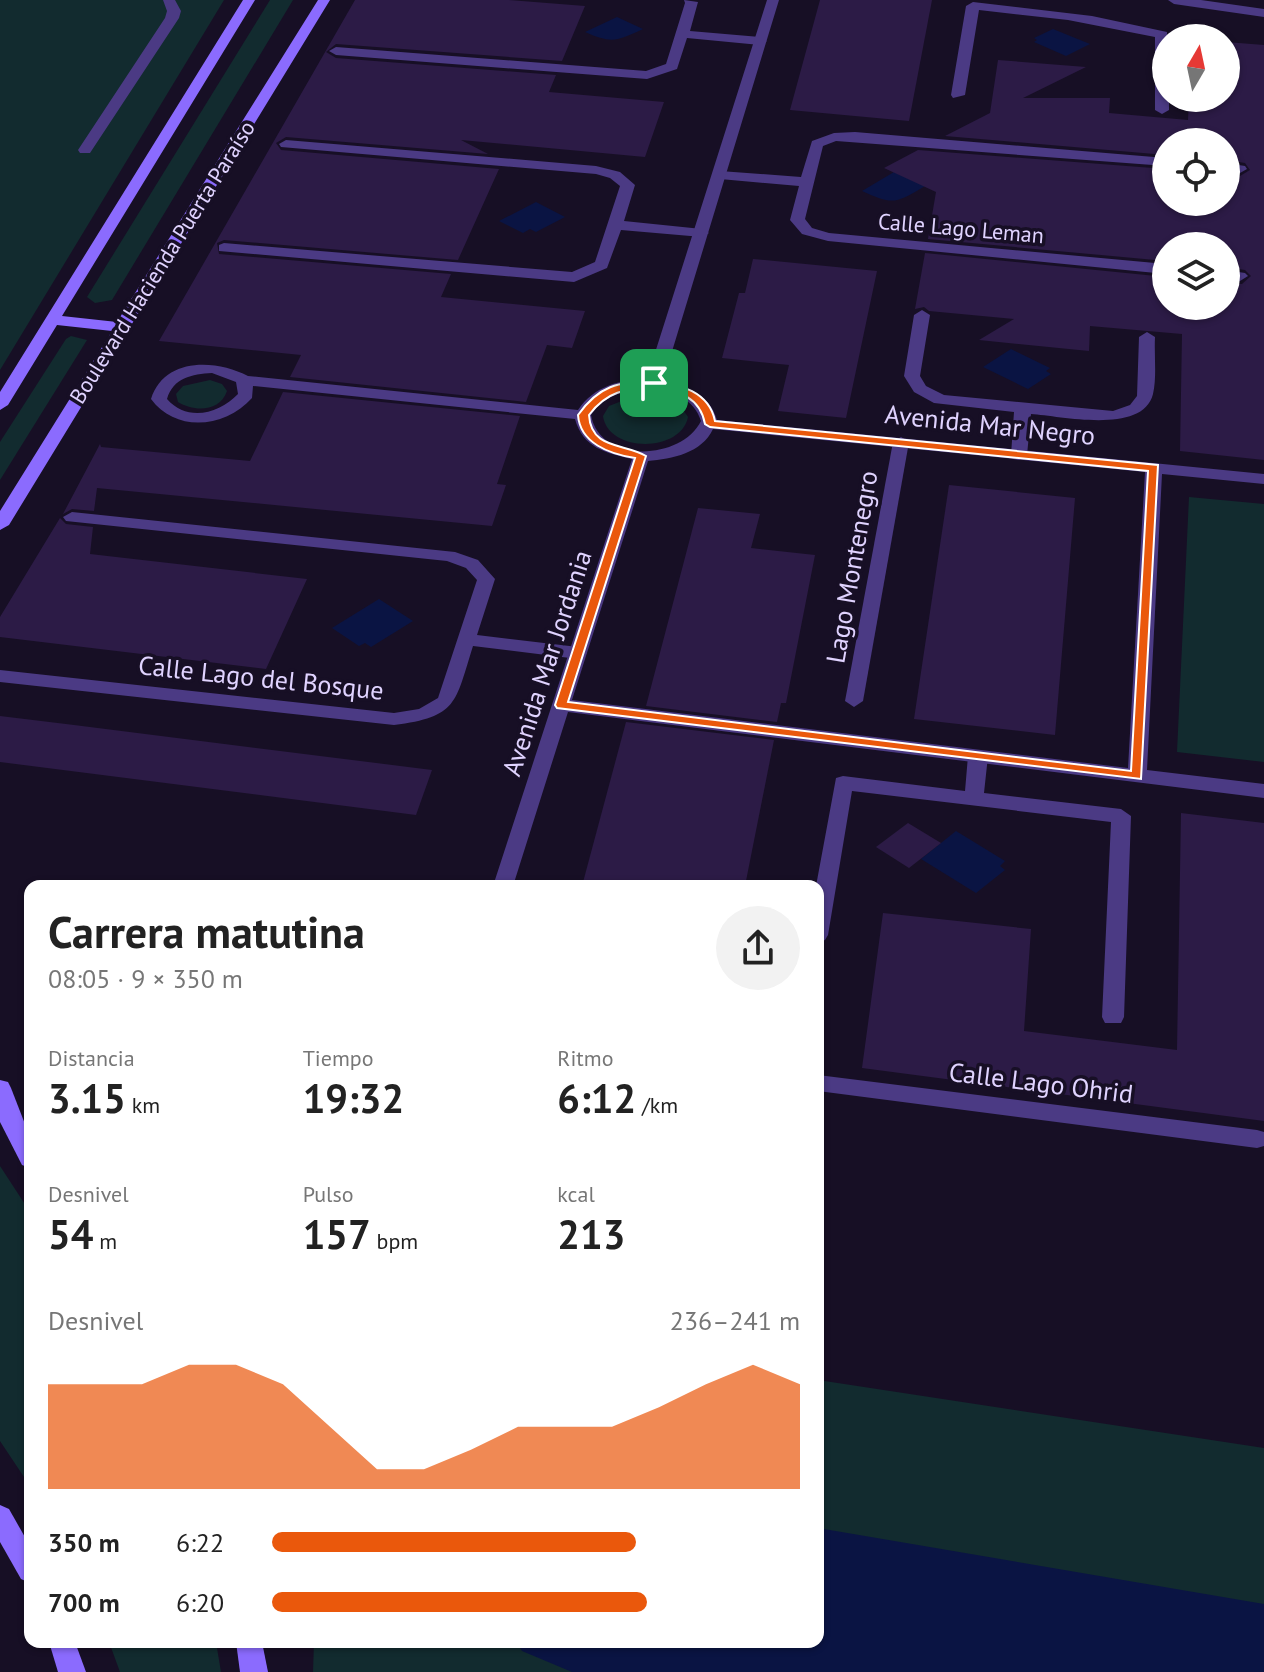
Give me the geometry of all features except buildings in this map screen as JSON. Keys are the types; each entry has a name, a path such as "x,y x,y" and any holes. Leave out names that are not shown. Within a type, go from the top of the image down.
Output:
{"street":[{"path":"85,150 168,26 174,11 169,0"},
{"path":"0,405 249,0"},
{"name":"Boulevard Hacienda Puerta Paraíso","path":"0,525 324,0"},
{"path":"336,51 647,75 672,66 684,34 690,0"},
{"path":"654,383 773,0"},
{"path":"1174,0 1264,13"},
{"path":"958,95 973,6 1067,7 1152,32"},
{"path":"684,34 760,41"},
{"name":"Calle Lago Leman","path":"1152,161 844,135 817,144 797,220 807,231 817,235 1152,268"},
{"path":"224,248 574,277 585,275 602,265 628,185 607,172 286,144"},
{"path":"720,175 805,182"},
{"path":"616,225 702,233"},
{"path":"922,315 912,376 920,389 940,400 1115,416 1136,408 1145,396 1147,337"},
{"path":"55,320 120,327"},
{"path":"244,380 246,395 240,404 216,415 186,417 163,407 159,399 165,383 185,372 225,370 244,380 583,415"},
{"path":"654,383 677,388 696,397 708,409 710,424 695,444 679,451 641,456 621,453 591,437 584,426 583,415 596,398 622,386 654,383"},
{"path":"1019,455 1023,408"},
{"name":"Avenida Mar Negro","path":"710,424 1264,479"},
{"name":"Lago Montenegro","path":"854,701 901,442"},
{"name":"Avenida Mar Jordania","path":"505,880 641,456"},
{"path":"1137,776 1154,468"},
{"name":"Calle Lago del Bosque","path":"0,676 394,719 410,718 424,715 446,701 486,579 472,564 461,559 72,517"},
{"path":"468,640 578,653"},
{"path":"561,705 1264,791"},
{"path":"974,799 978,756"},
{"path":"824,899 843,783 1121,816 1113,1017"},
{"name":"Calle Lago Ohrid","path":"824,1084 1257,1139"},
{"path":"0,1088 9,1118 24,1147"},
{"path":"0,1517 24,1560"},
{"path":"64,1648 72,1672"},
{"path":"250,1648 254,1672"}],"green space":[{"path":"0,0 224,0 0,370"},
{"path":"270,0 293,0 112,300 95,303 87,297"},
{"path":"71,336 87,340 0,480 0,442 66,339"},
{"path":"210,380 222,384 227,391 219,403 199,408 178,402 176,394 183,386"},
{"path":"637,395 673,402 688,417 683,429 672,437 645,444 617,437 608,428 603,416 609,406"},
{"path":"1189,497 1264,504 1264,762 1177,752"},
{"path":"0,1166 24,1203 24,1477 0,1441"},
{"path":"824,1381 1264,1448 1264,1672 313,1672 314,1648 824,1648"},
{"path":"111,1648 217,1648 221,1672 120,1672"}],"shaded area":[{"path":"617,17 643,29 614,40 585,32"},
{"path":"1053,29 1090,44 1066,56 1034,42 1037,40 1034,38"},
{"path":"894,172 925,186 894,200 881,199 862,191"},
{"path":"536,202 565,217 536,232 530,229 523,233 499,221"},
{"path":"1011,349 1050,368 1046,371 1051,374 1028,389 983,367"},
{"path":"379,599 413,621 371,647 365,643 359,646 332,628"},
{"path":"956,831 1005,861 1000,866 1005,870 976,893 921,859"},
{"path":"824,1529 1264,1604 1264,1672 572,1672 520,1648 824,1648"}],"route":[{"path":"654,383 677,388 696,397 708,409 710,424 1154,468 1137,776 561,705 641,456 621,453 591,437 584,426 583,415 596,398 608,391 622,386 654,383"}]}
